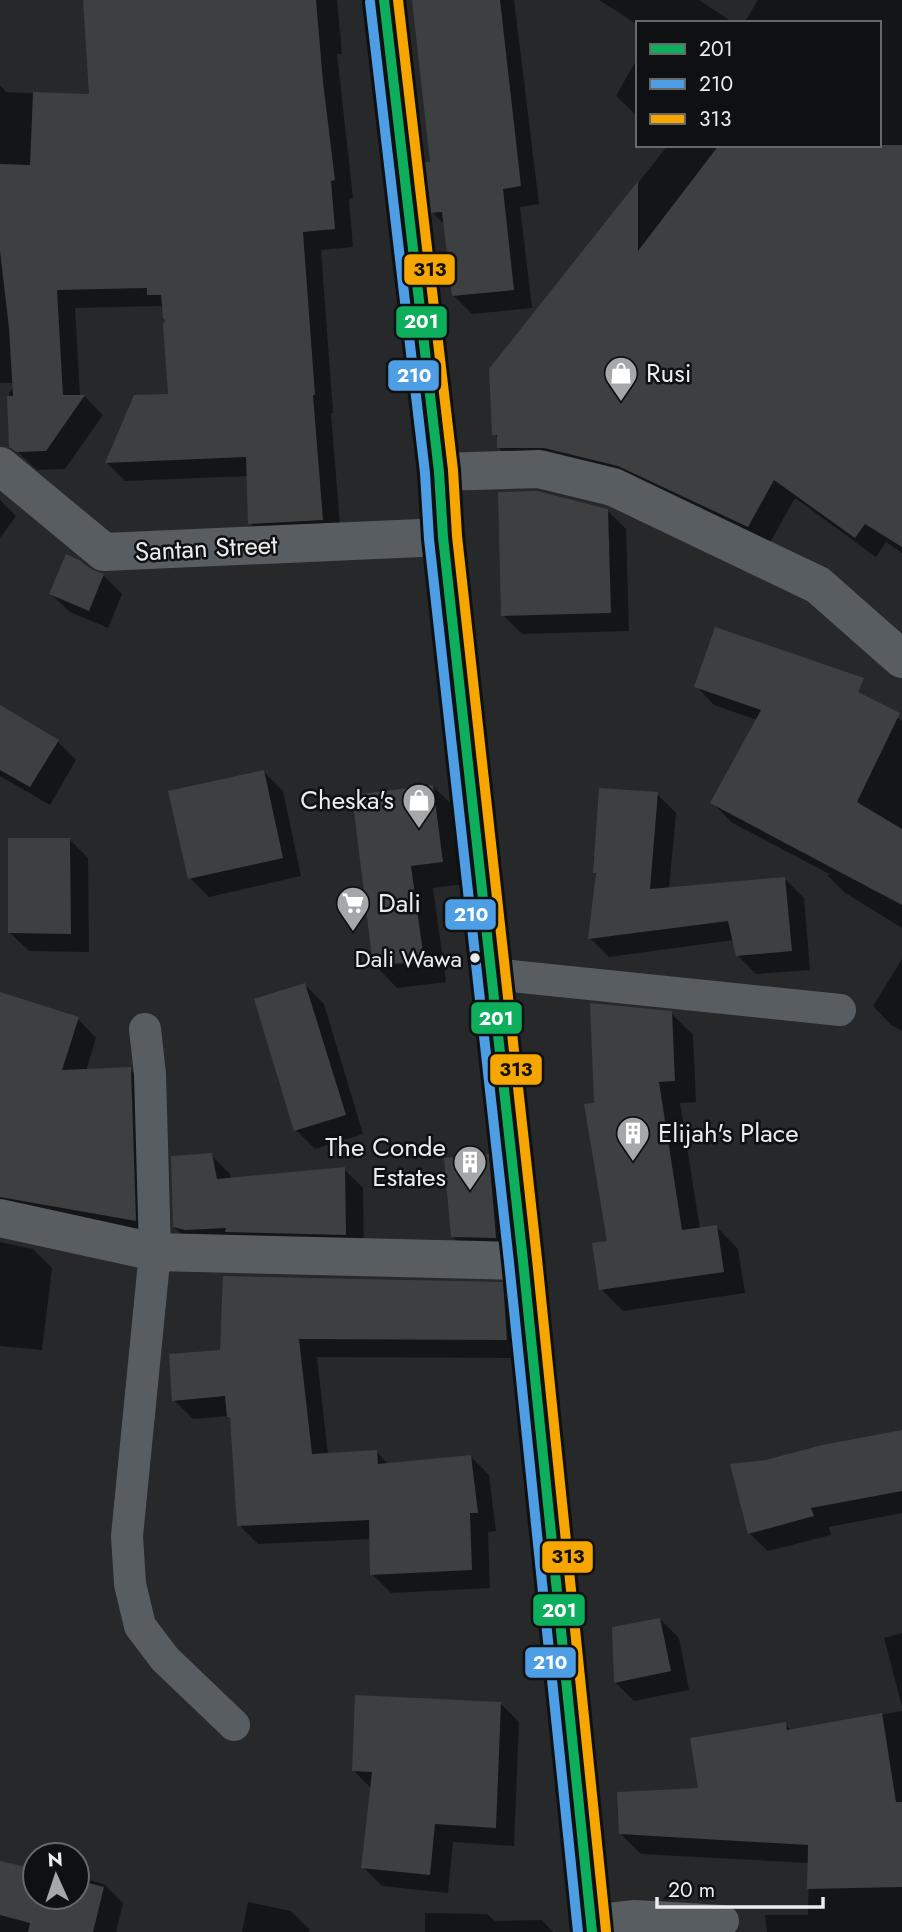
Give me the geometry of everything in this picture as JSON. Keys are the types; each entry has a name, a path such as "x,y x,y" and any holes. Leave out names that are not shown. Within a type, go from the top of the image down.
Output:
{"main road":[{"path":"384,0 439,472 443,537 523,1261 592,1927"}],"street":[{"name":"Santan Street","path":"0,466 104,552 443,537"},
{"path":"439,472 539,469 613,487 818,585 902,659"},
{"path":"0,1218 155,1252 523,1261"}],"lane":[{"path":"492,974 840,1010"},
{"path":"145,1029 150,1074 155,1252 127,1536 130,1584 140,1626 165,1659 234,1725"},
{"path":"592,1927 635,1916 723,1921"}],"building":[{"path":"83,0 316,0 335,180 331,181 335,229 303,232 323,520 248,524 246,457 105,463 134,395 168,394 163,325 165,320 161,295 147,295 147,288 57,290 63,395 85,395 46,451 17,452 9,447 7,396 13,396 0,251 0,164 30,165 33,92 89,94"},
{"path":"412,0 500,0 521,186 503,189 514,290 452,296 442,212 431,213 425,162 430,162"},
{"path":"902,145 902,547 865,524 855,538 774,480 748,527 618,466 544,448 497,448 497,435 492,435 489,369 638,181 638,251 717,147"},
{"path":"537,491 608,509 611,613 501,616 498,492"},
{"path":"66,554 104,574 89,611 49,594"},
{"path":"715,627 864,678 858,692 900,713 857,802 902,829 902,905 710,803 761,710 694,687"},
{"path":"0,705 59,740 30,787 0,770"},
{"path":"264,770 283,858 188,879 168,791"},
{"path":"433,785 443,862 411,866 424,960 373,966 352,795"},
{"path":"599,788 658,792 650,889 785,877 792,951 736,956 728,921 588,939 596,873 593,873"},
{"path":"8,838 70,838 71,934 8,933"},
{"path":"305,983 346,1115 294,1131 254,999"},
{"path":"0,992 79,1017 62,1070 131,1067 136,1221 0,1197"},
{"path":"590,1003 672,1011 675,1081 659,1082 682,1230 717,1225 724,1272 599,1290 592,1243 607,1241 584,1104 594,1103"},
{"path":"212,1153 217,1179 345,1167 346,1235 225,1232 226,1228 185,1230 173,1227 171,1156"},
{"name":"The Conde Estates","path":"489,1154 496,1238 451,1237 444,1158"},
{"path":"223,1276 503,1282 507,1340 299,1339 312,1454 377,1450 378,1464 471,1455 478,1513 470,1513 472,1570 370,1575 369,1520 237,1526 230,1417 227,1417 225,1396 172,1401 169,1354 220,1350"},
{"path":"902,1430 902,1491 811,1508 814,1516 748,1534 730,1464 766,1460 822,1445"},
{"path":"660,1618 671,1671 614,1683 612,1627"},
{"path":"355,1695 501,1702 496,1828 435,1824 430,1875 361,1868 372,1772 352,1771"},
{"path":"882,1713 896,1802 902,1802 902,1887 807,1889 808,1845 619,1834 617,1792 698,1788 690,1738 786,1722 787,1730"},
{"path":"0,1861 21,1866 21,1911 91,1911 91,1884 104,1887 93,1932 28,1932 30,1923 0,1915"}],"transit line":[{"name":"201","path":"384,0 439,472 443,537 523,1261 592,1932"},
{"name":"313","path":"398,0 453,470 457,536 537,1259 606,1931"},
{"name":"210","path":"370,2 425,473 429,539 509,1262 578,1932"}],"place":[{"name":"Rusi","path":"621,403"},
{"name":"Cheska's","path":"419,830"},
{"name":"Dali","path":"353,933"},
{"name":"Dali Wawa","path":"475,958"},
{"name":"Elijah's Place","path":"633,1163"},
{"name":"The Conde Estates","path":"470,1192"}]}
